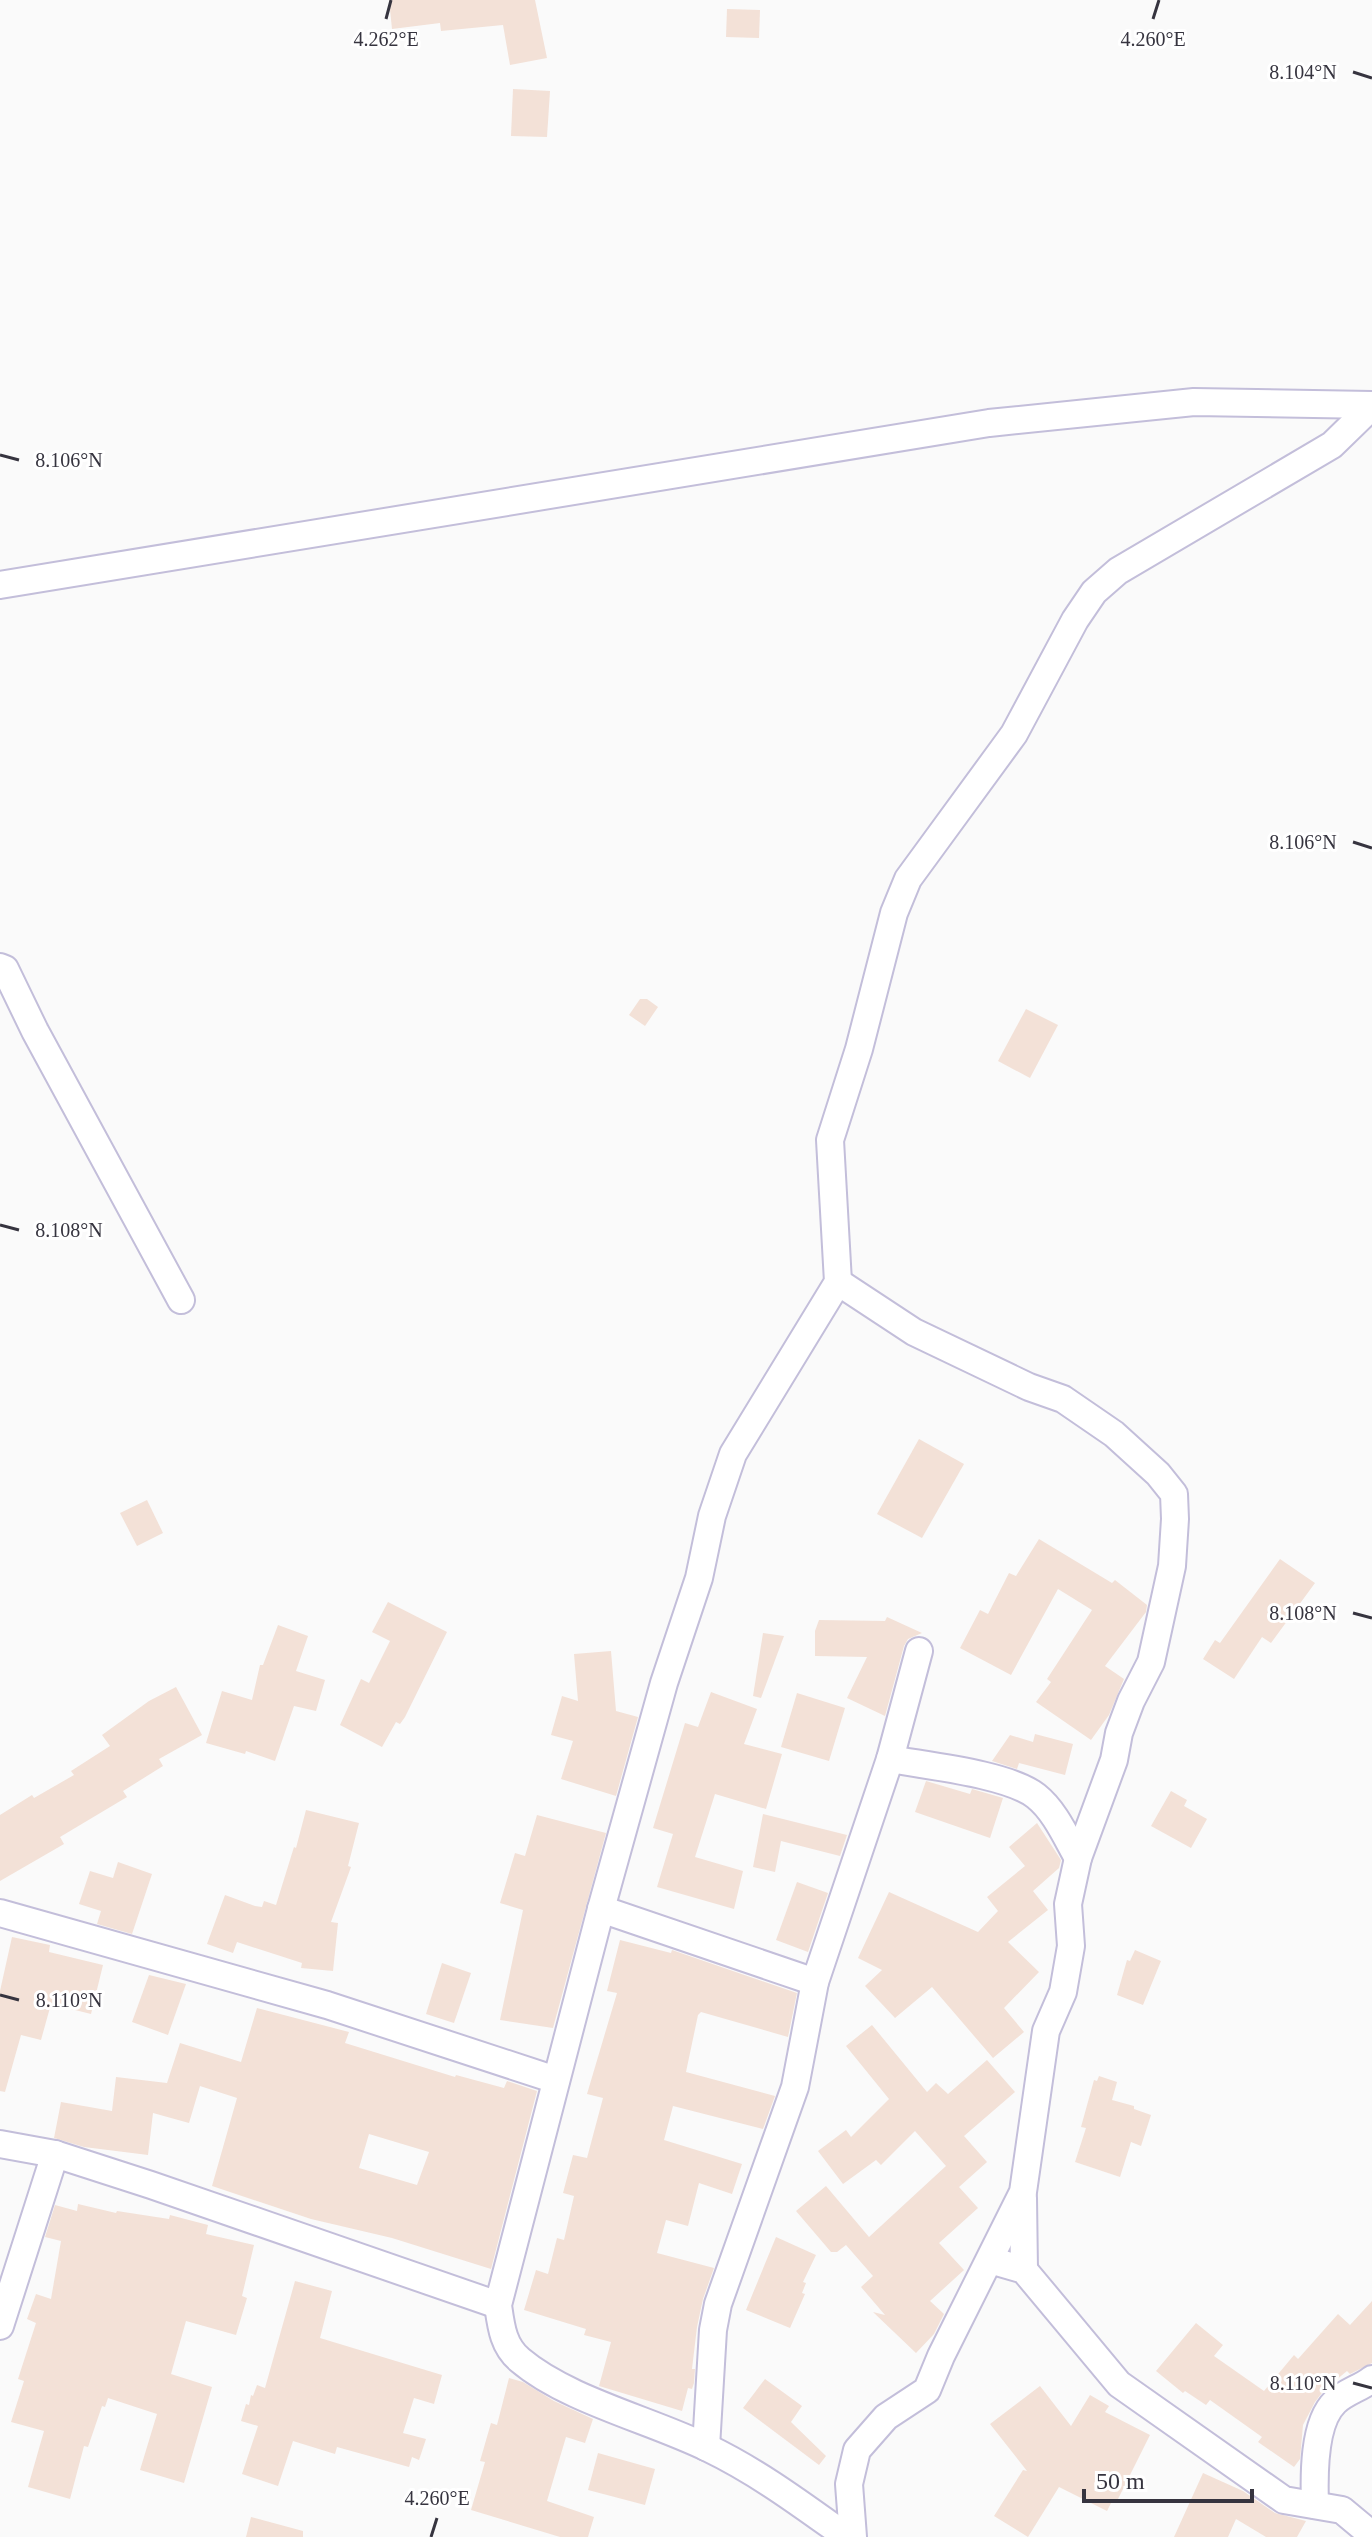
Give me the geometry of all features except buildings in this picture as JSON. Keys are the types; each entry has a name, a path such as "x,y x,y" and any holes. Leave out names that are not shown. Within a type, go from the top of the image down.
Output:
{"street":[{"path":"0,585 989,423 1194,402 1372,406"},
{"path":"850,2537 754,2472 706,2447 548,2381 517,2358 504,2340 498,2305 601,1909 664,1683 699,1578 712,1516 733,1454 838,1282 830,1140 859,1049 894,913 908,879 1014,734 1075,620 1094,592 1118,571 1332,445 1372,406"},
{"path":"0,967 5,969 35,1031 181,1300"},
{"path":"838,1282 914,1332 1029,1387 1063,1399 1114,1434 1158,1474 1174,1494 1172,1566 1151,1662 1127,1712 1114,1760 1078,1858 1068,1904 1071,1946 1063,1992 1046,2031 1023,2192 1024,2270"},
{"path":"706,2447 713,2330 718,2304 795,2087 815,1982 890,1759 919,1651"},
{"path":"890,1759 1016,1783 1038,1797 1054,1816 1078,1858"},
{"path":"601,1909 815,1982"},
{"path":"0,1913 327,2005 556,2080"},
{"path":"0,2144 55,2154 498,2305"},
{"path":"0,2326 55,2154"},
{"path":"850,2537 849,2484 857,2450 886,2417 927,2390 1023,2192"},
{"path":"990,2260 1024,2270 1119,2384 1284,2500 1342,2510 1372,2535"},
{"path":"1315,2505 1314,2478 1323,2421 1335,2402 1372,2379"}]}
